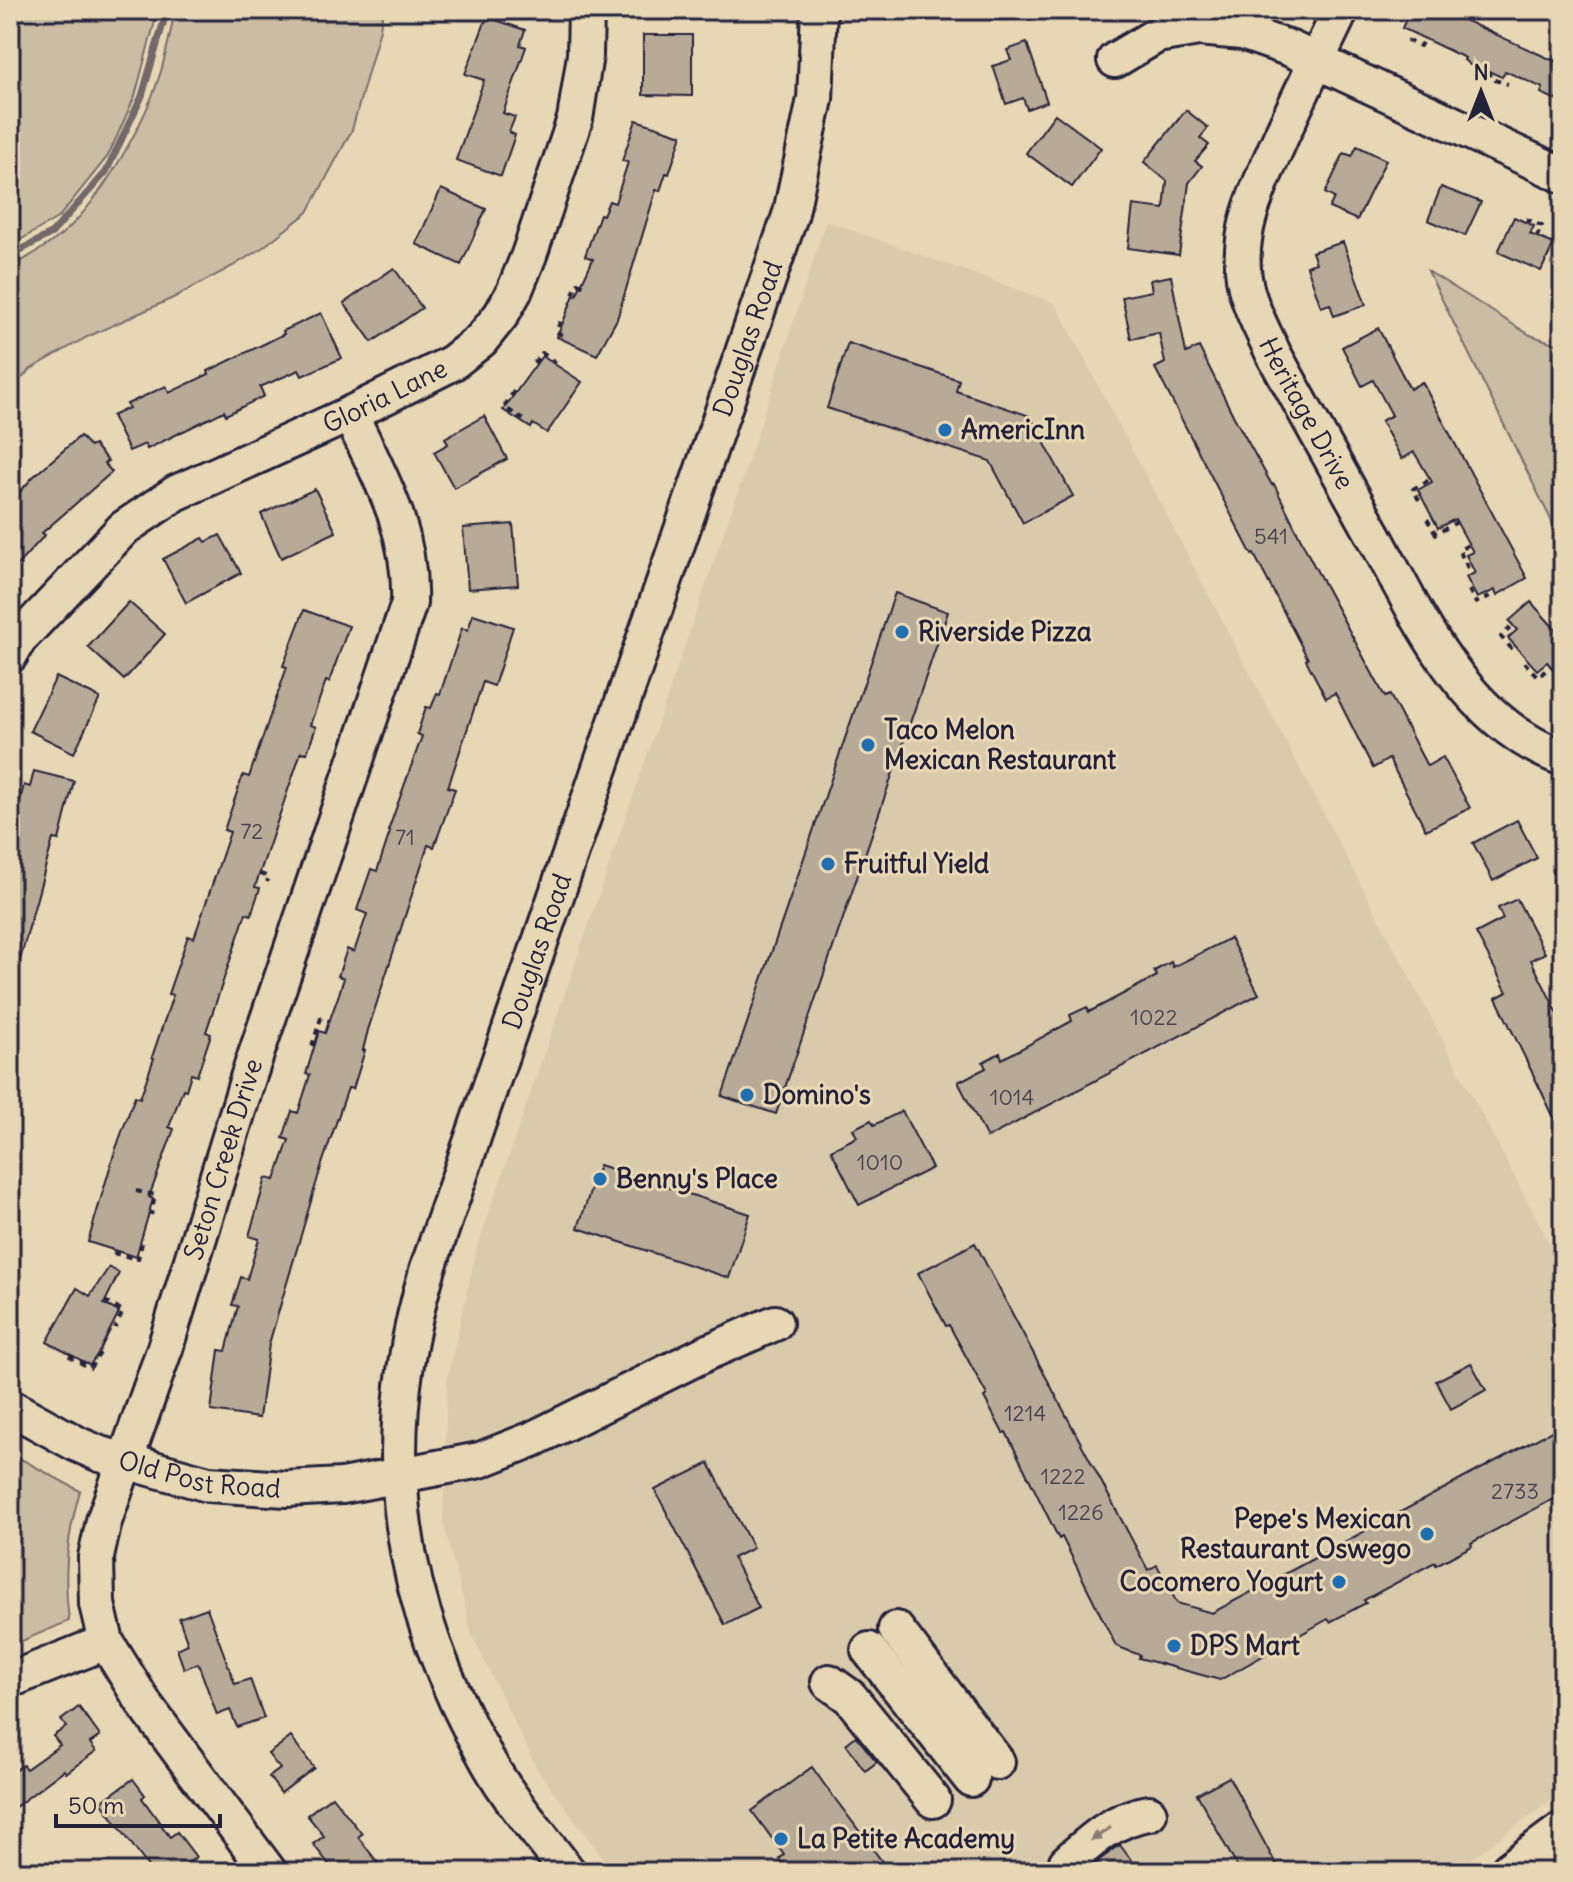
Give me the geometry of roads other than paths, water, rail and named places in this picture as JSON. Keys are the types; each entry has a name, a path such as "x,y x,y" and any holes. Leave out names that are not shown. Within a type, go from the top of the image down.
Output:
{"main road":[{"path":"1512,1872 1563,1834"}],"street":[{"name":"Gloria Lane","path":"10,655 19,639 124,528 176,493 350,414 452,363 481,340 514,292 575,119 585,55 586,10"},
{"name":"Douglas Road","path":"568,1872 490,1766 431,1643 411,1573 400,1476 406,1356 416,1307 791,213 815,99 819,10"},
{"name":"Heritage Drive","path":"1341,10 1260,185 1245,228 1244,278 1250,303 1279,364 1437,650 1504,726 1563,758"},
{"path":"1115,60 1157,35 1199,28 1242,32 1291,49 1563,175"},
{"name":"Seton Creek Drive","path":"269,1872 145,1705 106,1642 97,1604 96,1557 104,1521 167,1341 248,1078 409,603 410,577 398,515 350,414"},
{"name":"Old Post Road","path":"10,1407 77,1444 126,1462 208,1484 286,1489 342,1486 480,1460 533,1439 706,1353 775,1323"},
{"path":"978,1705 890,1636 984,1771"},
{"path":"10,1680 106,1642"},
{"path":"829,1682 837,1704 918,1796"},
{"path":"1069,1872 1067,1862 1093,1839 1129,1816 1149,1813"}],"waterway":[{"path":"10,256 52,233 106,172 142,96 167,10"}],"place":[{"name":"AmericInn","path":"945,430"},
{"name":"Riverside Pizza","path":"902,632"},
{"name":"Taco Melon Mexican Restaurant","path":"868,745"},
{"name":"Fruitful Yield","path":"828,864"},
{"name":"Domino's","path":"747,1095"},
{"name":"Benny's Place","path":"600,1179"},
{"name":"Pepe's Mexican Restaurant Oswego","path":"1427,1534"},
{"name":"Cocomero Yogurt","path":"1339,1582"},
{"name":"DPS Mart","path":"1174,1646"},
{"name":"La Petite Academy","path":"781,1839"}]}
